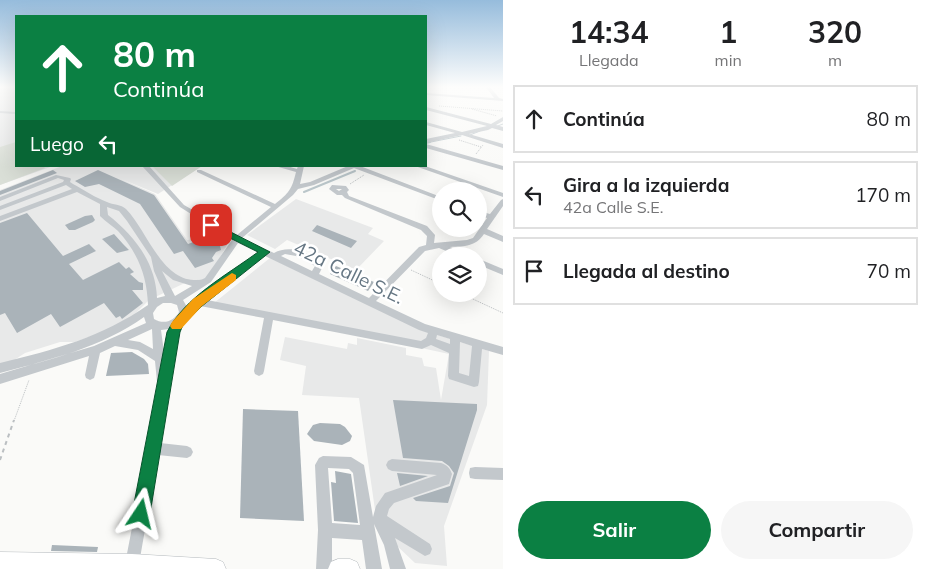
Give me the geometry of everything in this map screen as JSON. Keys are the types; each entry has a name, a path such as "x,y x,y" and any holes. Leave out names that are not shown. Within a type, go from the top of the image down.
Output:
{"main road":[{"path":"0,562 132,564 216,569"},
{"path":"338,569 350,569"}],"street":[{"path":"446,114 497,128"},
{"path":"427,143 497,128 503,118"},
{"path":"427,123 461,136 503,146"},
{"path":"427,143 503,168"},
{"name":"42a Calle S.E.","path":"146,167 182,206 237,239 434,330 503,351"},
{"path":"296,187 318,182 352,167"},
{"path":"356,167 432,195"},
{"path":"421,167 503,195"},
{"path":"0,368 106,337 131,323 150,307 164,299 174,299 205,283 215,273 237,239 286,200 296,187 300,168"},
{"path":"199,171 276,207"},
{"path":"0,199 58,176 68,179 66,183"},
{"path":"0,208 66,183 91,195 103,204 117,206 122,209 154,257 183,282 205,283"},
{"path":"0,219 77,189"},
{"path":"344,190 347,197 424,228 431,235 434,245"},
{"path":"103,204 104,216 122,230 145,265 153,286 148,317 154,325 163,388"},
{"path":"487,225 491,217 502,206"},
{"path":"487,216 491,217"},
{"path":"487,232 503,238"},
{"path":"370,302 422,249 434,245 468,243 479,237"},
{"path":"434,245 440,247"},
{"path":"0,379 96,350 154,325 168,326 181,319 198,302 265,252"},
{"path":"132,564 170,345 184,307 174,299 158,271 154,257"},
{"path":"487,265 503,272"},
{"path":"198,302 422,345 430,341 434,330"},
{"path":"259,371 269,315"},
{"path":"455,336 453,376 474,382 477,343"},
{"path":"430,341 454,350"},
{"path":"113,344 140,346 159,358"},
{"path":"90,375 96,350"},
{"path":"152,448 187,452"},
{"path":"324,569 325,530 321,464 323,462 351,463 359,470 374,569"},
{"path":"392,465 441,469 446,474 444,479 390,498 383,504 379,519 391,545 398,569"},
{"path":"474,473 503,474"},
{"path":"379,519 425,549"},
{"path":"325,530 368,534"}],"path":[{"path":"487,114 503,118"},
{"path":"461,136 482,147"},
{"path":"475,155 487,141"},
{"path":"344,190 368,172"},
{"path":"411,270 432,279"},
{"path":"478,302 503,313"},
{"path":"0,460 33,370"}],"shaded area":[{"path":"0,114 15,114 15,167 50,167 0,185"},
{"path":"15,142 15,167 45,168 0,185 0,147"},
{"path":"59,167 200,167 158,194 121,179 155,194 187,240 203,238 216,232 230,240 208,278 187,282 149,300 125,324 75,342 60,342 25,353 8,364 0,365 0,190"},
{"path":"153,167 200,167 172,186"},
{"path":"296,199 373,228 368,234 384,241 356,270 287,240 275,249 247,235"},
{"path":"270,258 422,330 489,351 487,405 444,526 447,566 415,563 394,543 375,510 359,398 302,395 306,366 280,360 285,337 347,349 348,343 357,345 357,338 406,348 406,355 422,358 424,366 436,368 441,400 449,354 214,303"}],"building":[{"path":"53,170 57,173 0,195 0,191"},
{"path":"98,170 154,195 188,244 202,239 208,246 214,244 220,246 221,250 216,252 212,258 214,261 195,268 183,251 174,254 140,204 99,184 85,187 75,181"},
{"path":"27,213 63,256 89,244 96,251 69,264 83,280 119,262 126,269 129,267 134,272 130,274 143,283 143,290 132,290 143,303 122,319 120,316 116,318 104,303 60,327 51,314 17,333 5,313 0,315 0,223"},
{"path":"92,215 95,220 93,222 75,230 69,230 65,225 85,216"},
{"path":"317,225 357,241 351,248 312,231"},
{"path":"114,234 129,250 117,253 102,239"},
{"path":"336,266 374,282 368,291 330,274"},
{"path":"132,352 144,359 148,364 149,374 106,376 111,353"},
{"path":"393,400 477,404 477,410 448,503 416,501 413,498 450,486 454,473 442,461 403,458"},
{"path":"243,409 298,411 304,521 240,518"},
{"path":"320,423 340,424 345,427 352,436 350,441 342,445 314,441 307,434 313,425"},
{"path":"335,471 351,474 358,523 334,521 331,482 336,483"},
{"path":"397,473 428,476 400,486"},
{"path":"52,545 98,547 97,552 51,551"}],"waterway":[{"path":"495,127 503,124"},
{"path":"470,135 480,131"},
{"path":"427,143 461,136"},
{"path":"304,192 355,171"}],"slow traffic":[{"path":"177,326 182,317 198,302 232,277"}],"route":[{"path":"141,514 173,332 182,317 198,302 265,252 211,225"}]}
